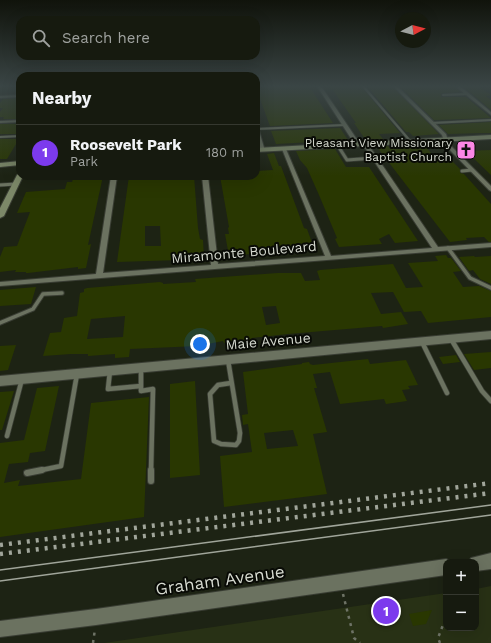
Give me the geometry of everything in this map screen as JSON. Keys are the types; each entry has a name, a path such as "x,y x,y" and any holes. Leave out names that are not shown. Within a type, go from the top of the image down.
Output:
{"main road":[{"path":"263,150 491,137"},
{"path":"0,164 16,164"},
{"path":"0,216 18,180"}],"street":[{"path":"338,116 354,139 368,148 436,249"},
{"path":"425,116 444,135 447,144 491,188"},
{"path":"0,122 16,121"},
{"path":"260,141 263,150"},
{"path":"284,149 329,258"},
{"path":"98,277 113,180"},
{"path":"205,180 215,267"},
{"name":"Miramonte Boulevard","path":"0,284 491,245"},
{"name":"Maie Avenue","path":"0,381 491,335"},
{"path":"479,563 491,561"},
{"name":"Graham Avenue","path":"0,629 96,617 443,567"}],"lane":[{"path":"389,116 411,142"},
{"path":"432,123 491,120"},
{"path":"260,128 344,125"},
{"path":"0,137 16,136"},
{"path":"338,146 347,160 374,158"},
{"path":"462,170 472,170"},
{"path":"0,185 16,184"},
{"path":"448,248 470,278 491,288"},
{"path":"0,323 33,309 43,294 62,293"},
{"path":"450,339 482,391 491,401"},
{"path":"422,342 447,393"},
{"path":"228,359 240,433 239,441 236,445 217,444 214,441 210,394 213,388 218,384 231,383"},
{"path":"141,368 141,391 153,389 151,481"},
{"path":"110,370 108,389 141,386"},
{"path":"27,473 61,466 78,373"},
{"path":"7,436 23,379"}],"path":[{"path":"341,582 354,638 360,643"},
{"path":"440,643 438,638 443,625"}],"green space":[{"path":"491,586 491,643 104,643 443,593 443,631 479,631 479,588"}],"building":[{"path":"16,116 16,119 3,119 4,117 0,117"},
{"path":"266,116 328,116 333,123 270,126"},
{"path":"351,116 386,116 400,133 379,134 383,139 365,139 354,123 356,123"},
{"path":"392,116 421,116 439,134 413,136 409,132 406,132"},
{"path":"430,116 489,116 491,118 434,120"},
{"path":"491,122 491,133 448,134 439,125"},
{"path":"0,124 16,124 16,134 0,134"},
{"path":"340,128 348,140 276,144 271,131"},
{"path":"0,139 16,139 16,144 7,159 0,159"},
{"path":"388,146 390,149 425,146 438,161 452,161 460,169 460,173 464,174 491,204 491,242 484,237 466,238 467,240 450,242 377,147"},
{"path":"335,149 346,167 369,167 418,241 395,243 389,234 379,239 382,244 339,247 335,239 337,238 307,168 300,160 296,151"},
{"path":"491,150 491,175 466,151"},
{"path":"274,153 279,166 281,166 304,228 307,229 314,248 229,256 225,234 229,234 229,227 221,180 260,180 260,171 273,170 267,154"},
{"path":"73,180 102,180 88,245 91,244 86,268 78,269 78,267 28,273 15,272 16,270 0,272 0,257 4,247 17,246 30,212 17,213 26,192 65,189 67,182 72,182"},
{"path":"128,180 194,180 198,228 200,239 203,240 204,258 117,262","holes":["145,226 160,226 161,246 145,246"]},
{"path":"446,255 448,258 451,258 461,271 453,272 463,287 479,286 491,291 491,317 428,323 421,311 404,312 393,292 371,293 381,314 401,312 408,324 383,328 382,326 288,334 252,338 253,341 224,343 223,341 198,346 130,349 129,357 115,358 115,354 88,356 88,354 71,354 43,356 50,333 61,332 64,318 77,316 80,293 84,292 84,289 87,288 160,282 163,284 196,282 195,279 278,273 301,273 305,281 320,280 317,271 320,270 393,264 406,288 423,287 408,263 438,261 435,256","holes":["276,306 280,323 266,325 262,307","125,316 123,337 87,339 91,319"]},
{"path":"491,256 491,284 480,279 473,270 469,271 459,257"},
{"path":"36,287 31,304 0,306 0,290"},
{"path":"16,345 8,370 0,371 0,346"},
{"path":"491,352 491,368 474,370 464,354"},
{"path":"456,355 460,362 443,364 439,357"},
{"path":"368,359 370,364 406,360 418,385 408,386 410,389 402,390 407,401 386,404 384,399 340,404 330,372 313,374 317,388 314,388 327,432 313,434 327,494 224,507 220,456 252,452 248,424 243,425 242,415 248,414 243,372 309,362 313,365","holes":["293,430 298,446 267,449 264,433"]},
{"path":"195,381 200,475 170,478 170,384"},
{"path":"59,386 45,451 30,453 28,462 9,464 4,483 20,480 18,486 81,479 91,403 149,397 144,517 0,537 0,443 24,440 37,388"},
{"path":"14,391 2,430 0,430 0,392"},
{"path":"432,610 426,624 413,626 409,614"}],"tram line":[{"path":"0,570 491,505"},
{"path":"0,581 491,515"}],"railway":[{"path":"0,545 491,483"},
{"path":"0,554 491,493"}],"place":[{"name":"Pleasant View Missionary Baptist Church","path":"466,150"},
{"name":"Roosevelt Park","path":"386,611"}]}
